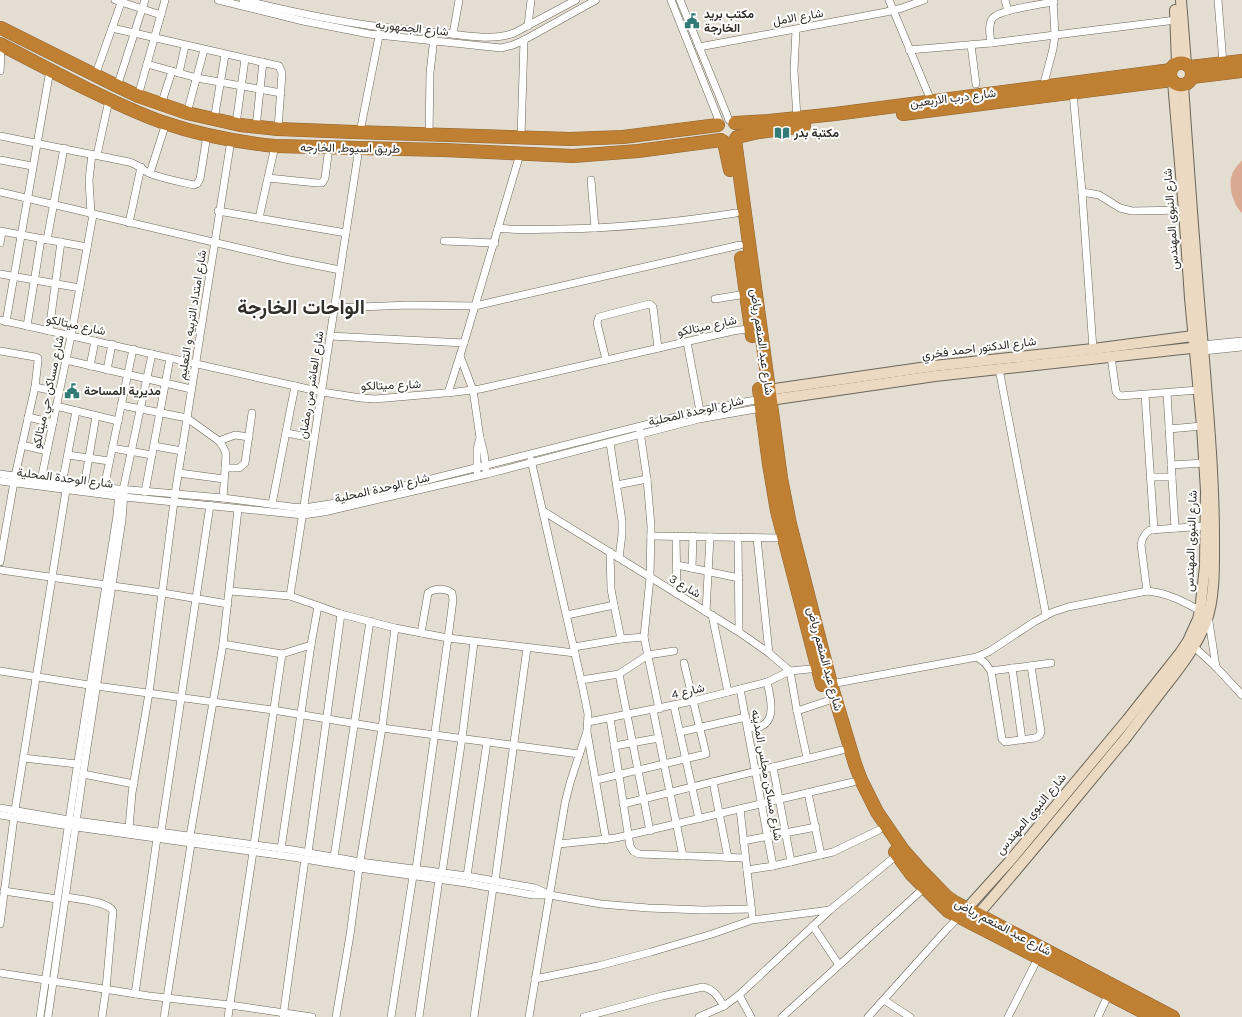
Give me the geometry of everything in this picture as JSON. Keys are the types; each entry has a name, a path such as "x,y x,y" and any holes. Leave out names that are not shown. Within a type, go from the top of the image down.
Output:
{"highway":[{"name":"طريق اسيوط, الخارجه","path":"0,30 138,96 187,113 214,120 256,127 429,135 570,139 609,138 725,123"},
{"name":"طريق اسيوط, الخارجه","path":"0,44 109,100 166,123 230,140 274,146 444,150 559,156 638,152 729,140"},
{"name":"شارع درب الاربعين","path":"725,123 761,122 797,118 836,118 933,106 1073,93 1180,74 1223,63 1242,61"},
{"name":"شارع درب الاربعين","path":"933,106 1043,87 1180,74 1242,71"},
{"name":"شارع درب الاربعين","path":"729,140 759,132 823,119"},
{"path":"725,123 738,127 739,132 729,140 716,133 725,123"},
{"name":"شارع عبد المنعم رياض","path":"729,140 730,169 746,294 755,328"},
{"name":"شارع عبد المنعم رياض","path":"729,140 776,478 777,511 822,668 831,684 855,764 869,796 903,850 947,897 968,916 1038,958 1074,971"},
{"name":"شارع عبد المنعم رياض","path":"776,478 789,516 822,668 827,701 842,750 861,800 879,830 897,855 911,874 948,911 968,916 1110,990 1173,1017"},
{"name":"شارع عبد المنعم رياض","path":"1110,990 1152,1017"}],"street":[{"path":"117,87 145,0"},
{"path":"138,96 165,0"},
{"name":"شارع الجمهوريه","path":"218,0 326,22 379,36 494,48 507,47 522,41 596,0"},
{"name":"شارع الجمهوريه","path":"243,0 265,9"},
{"path":"453,34 459,0"},
{"path":"531,0 531,24 534,29 539,32"},
{"name":"شارع الجمهوريه","path":"326,22 494,38 508,36 576,0"},
{"path":"671,0 693,55 725,123"},
{"path":"680,0 700,49 725,123"},
{"path":"889,0 933,106"},
{"name":"شارع الامل","path":"693,55 700,49 893,10 924,0"},
{"path":"1005,0 1008,11"},
{"name":"شارع النبوى المهندس","path":"1174,0 1194,297 1193,336 1201,348 1199,390 1204,463 1206,526 1204,613"},
{"name":"شارع النبوى المهندس","path":"968,916 1068,808 1191,644 1198,619 1204,613 1211,594 1214,510 1211,445 1184,210 1180,74 1181,0"},
{"path":"1218,0 1223,63"},
{"path":"95,76 112,28 119,1 161,15"},
{"path":"991,43 990,25 993,17 1008,11 1053,1 1055,35 1050,63 1043,87"},
{"path":"909,50 991,43 1176,20"},
{"path":"360,132 381,27"},
{"path":"112,28 185,46 276,65 281,69 282,73 278,129"},
{"path":"796,30 794,70 797,118"},
{"path":"429,135 430,73 434,32"},
{"path":"514,33 522,41 521,138"},
{"path":"687,40 694,36"},
{"path":"971,45 976,84"},
{"path":"162,105 185,46"},
{"path":"0,50 0,71"},
{"path":"187,113 204,50"},
{"path":"214,120 225,55"},
{"path":"236,124 245,59"},
{"path":"256,127 263,62"},
{"path":"147,64 197,78 281,93"},
{"path":"3,321 14,277 36,143 50,70"},
{"path":"1073,93 1082,192 1093,348"},
{"name":"شارع مساكن حي ميتالكو","path":"41,480 71,336 87,247 92,214 89,180 109,100"},
{"path":"150,173 166,123"},
{"path":"0,136 129,162 150,173 194,185 197,184 200,179 207,134"},
{"name":"شارع امتداد التربيه و التعليم","path":"128,828 149,693 178,473 230,140"},
{"path":"259,218 274,146"},
{"path":"268,178 317,183 322,182 325,178 329,147"},
{"path":"27,326 34,280 54,205 64,148"},
{"name":"شارع العاشر من رمضان","path":"290,596 359,148"},
{"path":"448,393 495,243 520,154"},
{"path":"0,160 32,166"},
{"path":"129,223 141,167"},
{"path":"591,180 595,228"},
{"path":"0,192 129,223 340,270"},
{"path":"1082,192 1099,195 1120,208 1132,211 1184,210"},
{"path":"218,211 346,233"},
{"path":"498,228 520,230 595,228 693,220 736,213"},
{"path":"0,243 1,231 87,247"},
{"path":"444,241 495,243"},
{"path":"49,331 61,242"},
{"path":"335,308 394,305 475,306 740,245"},
{"path":"0,274 80,288"},
{"path":"715,299 746,294"},
{"path":"606,360 597,323 599,317 649,304 652,307 658,348"},
{"name":"شارع ميتالكو","path":"3,321 112,344 322,392 375,399 473,390 733,331 755,328"},
{"path":"330,336 464,343"},
{"name":"شارع الدكتور احمد فخري","path":"935,371 999,369 1057,358 1093,348 1193,336"},
{"path":"1161,340 1163,351"},
{"path":"90,366 94,341"},
{"path":"687,342 700,411"},
{"path":"107,370 112,344"},
{"name":"شارع الدكتور احمد فخري","path":"765,399 935,371 1057,358 1111,357 1241,344"},
{"path":"104,488 133,349"},
{"path":"0,351 38,358 34,387 14,480 0,562"},
{"path":"48,1017 66,897 77,764 93,685 109,585 117,515 152,354"},
{"path":"460,356 473,390 487,474"},
{"path":"1111,357 1117,395 1145,395 1199,390"},
{"path":"146,492 170,358"},
{"path":"66,360 192,389"},
{"path":"999,369 1046,615"},
{"path":"272,504 295,386"},
{"path":"34,387 59,392"},
{"path":"1167,393 1175,528"},
{"path":"1145,395 1154,530"},
{"name":"شارع الوحدة المحلية","path":"0,481 41,480 64,487 84,486 104,488 122,493 146,492 223,498 272,504 303,511 700,411 765,399"},
{"name":"شارع الوحدة المحلية","path":"0,474 14,480 122,493 174,502 238,508 324,512 478,477 699,419 740,411 765,399"},
{"path":"739,403 740,411"},
{"path":"121,405 187,418 219,441 225,450 223,498"},
{"path":"56,406 118,421"},
{"path":"0,924 14,814 51,578 68,455 76,411"},
{"path":"225,468 239,468 243,465 252,413"},
{"path":"84,486 96,416"},
{"path":"28,417 53,423"},
{"path":"1169,429 1202,426"},
{"path":"639,427 647,479 651,536 650,578 644,637 648,655 659,738 683,856"},
{"path":"286,433 314,438"},
{"path":"219,441 235,435 249,437"},
{"path":"478,477 477,449 480,438"},
{"path":"610,443 622,521 619,558"},
{"path":"22,445 47,451"},
{"path":"154,446 182,451"},
{"path":"112,448 152,456"},
{"path":"529,1017 565,803 587,731 588,722 582,680 530,454"},
{"path":"68,455 110,461"},
{"path":"1171,465 1204,463"},
{"path":"178,473 224,479"},
{"path":"1150,478 1172,477"},
{"path":"617,485 647,479"},
{"path":"136,994 210,505"},
{"path":"164,1017 223,644 238,508"},
{"name":"شارع 3","path":"543,511 739,632 790,671"},
{"path":"1147,591 1142,545 1142,539 1145,534 1150,530 1206,526"},
{"path":"651,536 784,538"},
{"path":"676,536 677,594"},
{"path":"692,568 693,536"},
{"path":"710,537 708,572 709,613 728,692"},
{"path":"738,537 739,632"},
{"path":"758,538 768,653"},
{"path":"610,552 614,605 621,639"},
{"path":"677,565 738,578"},
{"path":"0,570 163,593 228,604"},
{"path":"391,1017 415,873 435,735 453,600 452,593 447,590 435,590 428,593 421,633"},
{"path":"230,591 290,596 342,614 395,628 474,642 527,648 575,650 621,639 644,637"},
{"path":"831,684 977,657 990,651 1046,615 1068,607 1147,591 1169,595 1204,613 1216,667"},
{"path":"567,615 614,605"},
{"path":"281,849 311,644 318,606"},
{"path":"284,1015 342,614"},
{"path":"334,857 370,621"},
{"path":"336,1017 382,728 395,628"},
{"path":"419,1017 462,738 474,642"},
{"path":"223,644 282,654 311,644"},
{"path":"1191,644 1216,667 1242,695"},
{"path":"474,1017 527,648"},
{"path":"582,680 619,674 648,655 674,651"},
{"path":"228,1017 282,654"},
{"path":"977,657 985,663 990,671 1002,739 1007,742 1038,738 1041,732 1031,666"},
{"path":"596,780 706,754 684,663"},
{"path":"990,671 1051,663"},
{"path":"807,758 796,711 790,671 822,668"},
{"path":"1012,668 1022,740"},
{"path":"0,671 301,714 382,728 579,754"},
{"name":"شارع 4","path":"588,722 674,706 767,682 790,671"},
{"path":"619,674 650,831"},
{"path":"748,728 754,729 760,727 766,724 770,718 772,704 767,682"},
{"path":"40,1017 57,899 83,774 93,685"},
{"name":"شارع مساكن مجلس المدينه","path":"740,689 773,866"},
{"path":"796,711 827,701"},
{"path":"674,706 699,819"},
{"path":"680,732 746,717"},
{"path":"610,718 628,836 630,846 636,853 745,858"},
{"name":"شارع النبوى المهندس","path":"968,916 1009,862 1060,800 1131,723"},
{"path":"587,731 606,840"},
{"path":"614,746 659,738"},
{"path":"467,876 487,742"},
{"path":"623,804 842,750"},
{"path":"23,758 77,764"},
{"path":"773,767 791,862"},
{"path":"83,774 134,784"},
{"path":"713,782 728,858"},
{"path":"558,844 606,840 628,836 853,782"},
{"path":"808,794 821,854"},
{"path":"1060,800 1068,808"},
{"path":"0,808 14,814"},
{"path":"740,809 752,920"},
{"path":"0,815 14,814 494,884"},
{"path":"73,823 128,828 159,835"},
{"path":"743,841 816,827"},
{"path":"747,870 773,866 821,854 844,847 879,830"},
{"path":"253,848 281,849 307,856 334,857 359,865"},
{"path":"699,1017 724,1006 739,995 830,910 897,855"},
{"path":"440,876 467,876 533,895 550,895 601,904 648,908 703,910 751,909"},
{"path":"782,1017 924,888"},
{"path":"4,891 57,899"},
{"path":"66,897 104,904 112,909 113,914 106,990 102,1017"},
{"path":"535,979 598,966 651,952 712,934 752,920 830,910"},
{"path":"868,1017 947,929 968,916"},
{"path":"813,926 839,965"},
{"path":"1008,1017 1038,958"},
{"path":"0,973 106,990 230,1005 284,1015 312,1017"},
{"path":"584,1017 662,996 703,987 714,992 724,1006"},
{"path":"1098,1017 1110,990"},
{"path":"739,995 751,1017"},
{"path":"884,1000 910,1017"}],"shaded area":[{"path":"1242,160 1242,213 1236,205 1232,194 1231,177"}],"place":[{"name":"مكتب بريد الخارجة","path":"692,21"},
{"name":"مكتبة بدر","path":"782,133"},
{"name":"مديرية المساحة","path":"72,391"}],"district":[{"name":"الواحات الخارجة","path":"301,307"}]}
